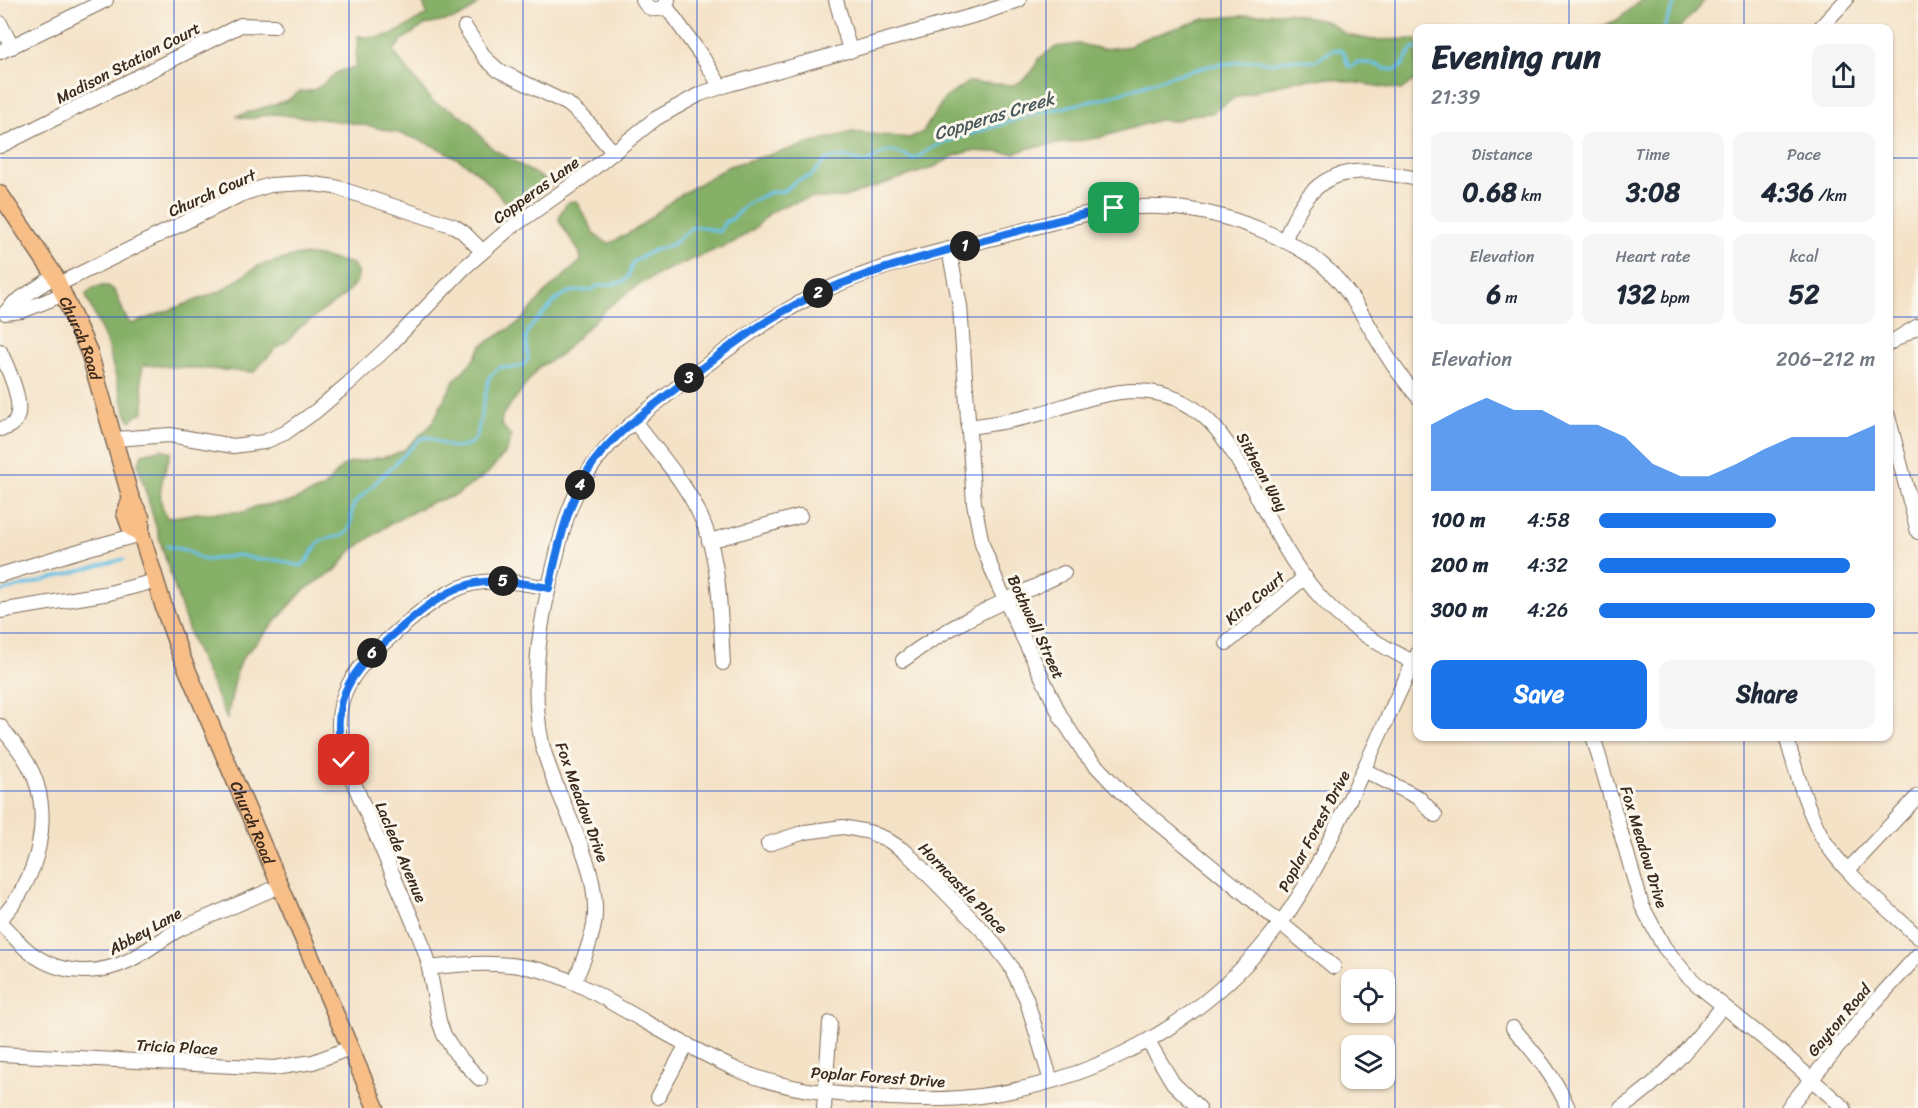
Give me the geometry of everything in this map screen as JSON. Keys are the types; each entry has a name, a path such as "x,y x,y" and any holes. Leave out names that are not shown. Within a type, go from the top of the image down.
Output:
{"main road":[{"name":"Church Road","path":"0,194 59,285 89,352 131,499 125,513 130,527 141,534 180,653 376,1108"}],"street":[{"path":"0,22 6,50 106,0"},
{"path":"643,0 653,9 666,3 721,87"},
{"path":"836,0 850,51"},
{"name":"Copperas Lane","path":"115,439 170,435 233,446 264,442 285,433 316,411 390,345 482,251 532,212 579,180 655,119 677,105 721,87 983,13 1019,0"},
{"path":"1824,24 1846,0"},
{"name":"Madison Station Court","path":"0,146 241,25 273,26"},
{"path":"465,27 477,48 492,64 514,79 554,96 568,105 585,119 614,153"},
{"path":"1284,241 1310,193 1335,176 1355,171 1368,171 1413,177"},
{"name":"Church Court","path":"59,285 242,194 270,185 306,183 335,187 454,226 482,251"},
{"name":"Fox Meadow Drive","path":"574,982 590,945 595,901 590,870 552,777 541,734 536,671 539,640 562,532 576,492 601,453 619,433 730,347 791,307 820,292 861,276 949,250 1099,211 1168,207 1209,213 1235,220 1284,241 1316,259 1338,280 1387,356 1413,390"},
{"name":"Bothwell Street","path":"949,250 960,306 976,518 986,558 1061,717 1096,767 1121,792 1334,967"},
{"path":"3,314 22,311 59,285"},
{"path":"3,314 15,302 59,285"},
{"path":"1893,341 1918,326"},
{"path":"0,351 20,407 15,422 0,429"},
{"name":"Sithean Way","path":"969,427 1008,423 1088,400 1126,392 1147,392 1174,399 1196,410 1219,430 1230,446 1265,512 1305,577 1331,609 1379,645 1413,657"},
{"path":"634,421 687,490 706,528 716,581 723,663"},
{"path":"1893,435 1918,532"},
{"path":"709,541 800,516"},
{"path":"0,575 141,534"},
{"path":"903,660 930,639 951,627 1064,573"},
{"name":"Kira Court","path":"1227,644 1305,577"},
{"path":"0,611 109,593 155,581"},
{"name":"Laclede Avenue","path":"480,1079 456,1054 439,1022 429,968 420,938 344,760 338,735 341,703 361,663 429,604 445,594 472,584 499,581 549,588"},
{"name":"Poplar Forest Drive","path":"429,968 465,963 500,963 542,971 574,982 716,1060 753,1076 804,1090 915,1100 999,1094 1051,1081 1088,1069 1148,1041 1209,998 1257,953 1281,923 1322,858 1413,662"},
{"path":"0,726 29,764 39,795 40,820 39,844 31,873 15,902 0,921"},
{"name":"Fox Meadow Drive","path":"1594,741 1638,892 1650,922 1664,947 1686,974 1844,1108"},
{"path":"1788,741 1811,816 1822,836 1848,870 1918,937"},
{"path":"1364,770 1419,798 1435,815"},
{"path":"1848,870 1918,796"},
{"name":"Horncastle Place","path":"768,844 805,832 843,827 869,832 886,839 906,852 989,937 1010,965 1026,998 1051,1081"},
{"name":"Abbey Lane","path":"0,921 26,950 54,966 85,972 105,970 133,959 174,932 280,886"},
{"name":"Gayton Road","path":"1788,1108 1874,1003 1918,956"},
{"path":"1621,1108 1645,1092 1674,1065 1723,1006"},
{"path":"824,1108 830,1023"},
{"path":"1513,1028 1555,1081 1568,1108"},
{"path":"1148,1041 1173,1083 1199,1108"},
{"path":"658,1097 687,1044"},
{"name":"Tricia Place","path":"0,1054 274,1068 313,1062 350,1048"}],"green space":[{"path":"422,0 482,0 469,12 455,19 425,25 404,39 393,51 433,102 454,111 471,123 493,149 552,184 514,213 480,174 446,152 425,142 359,124 274,114 250,118 237,116 288,100 300,91 317,88 340,71 355,68 358,36 387,36 403,29 427,14"},
{"path":"1641,0 1705,0 1684,24 1608,24 1617,20"},
{"path":"1288,12 1328,22 1347,35 1373,40 1413,39 1413,81 1401,90 1327,78 1297,80 1236,97 1212,113 1190,115 1175,121 1159,120 1098,138 1029,148 1015,153 970,151 954,156 932,168 841,198 810,198 771,212 754,229 734,242 662,272 632,289 607,308 560,355 539,367 502,416 501,424 511,436 507,451 487,474 455,496 432,502 390,524 351,551 336,570 304,590 244,656 237,669 227,719 192,641 164,554 138,465 142,454 163,449 171,453 160,493 167,518 198,513 244,512 257,506 288,503 323,488 343,466 390,456 404,450 431,425 454,381 474,359 481,346 520,322 548,290 581,261 580,253 559,221 560,214 568,202 576,201 596,236 609,244 636,229 675,198 729,166 852,132 909,138 923,132 944,99 968,82 1014,85 1029,75 1038,59 1056,47 1079,44 1103,49 1130,46 1137,41 1204,19"},
{"path":"299,255 314,255 353,264 358,274 357,281 345,295 276,348 254,372 144,365 141,381 144,411 130,421 106,341 87,298 88,292 102,286 113,289 124,315 132,324 221,291 258,266"}],"waterway":[{"name":"Copperas Creek","path":"1666,24 1676,0"},
{"name":"Copperas Creek","path":"167,546 188,551 201,559 208,560 238,555 261,560 277,560 300,566 304,564 321,541 341,536 348,531 354,504 420,439 428,437 454,447 466,446 472,442 477,436 489,377 500,367 518,367 528,360 526,336 529,329 555,301 568,292 591,290 598,286 623,282 628,277 633,262 652,251 671,245 693,227 719,232 725,222 732,219 745,205 768,193 784,191 797,180 811,176 827,159 844,157 866,163 889,152 914,159 941,143 1034,114 1106,98 1209,66 1258,60 1271,63 1292,59 1315,61 1333,50 1341,50 1344,52 1348,66 1352,67 1357,62 1395,70 1402,66 1413,49"},
{"name":"Copperas Creek","path":"0,592 124,559"}],"route":[{"path":"344,760 338,735 341,703 361,663 429,604 445,594 472,584 499,581 549,588 568,512 587,472 601,453 619,433 730,347 781,313 820,292 882,268 1114,208"}]}
